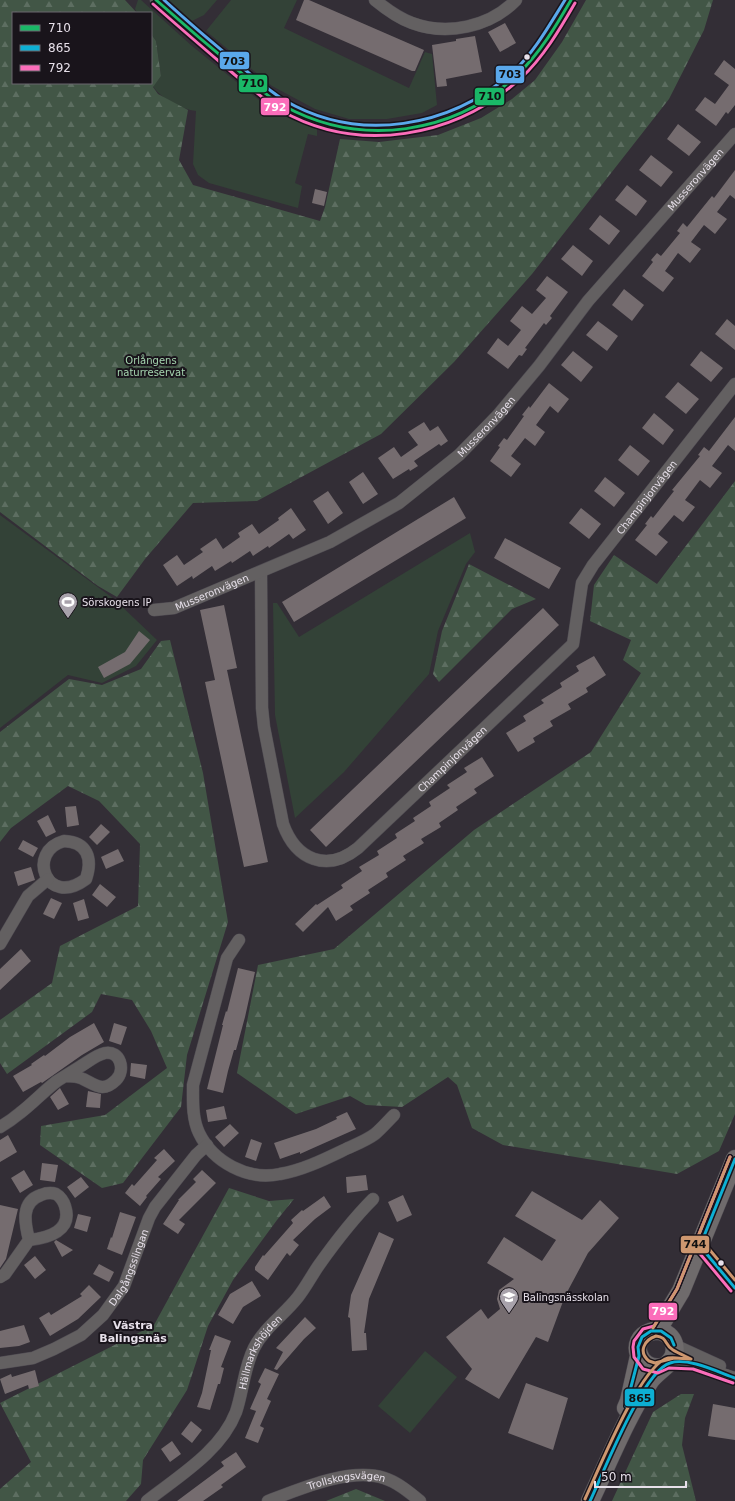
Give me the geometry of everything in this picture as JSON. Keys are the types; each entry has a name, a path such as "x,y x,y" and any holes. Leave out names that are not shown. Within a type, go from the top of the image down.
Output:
{"main road":[{"path":"590,1501 636,1403 652,1378 674,1356 667,1338 681,1291 735,1159"},
{"path":"582,1501 629,1401 639,1356 638,1347 642,1337 651,1331 667,1338"},
{"path":"639,1356 642,1361 650,1367 665,1365"}],"street":[{"path":"156,0 253,83 284,106 307,117 326,123 350,128 377,131 412,128 428,124 460,113 482,102 519,73 538,49 567,1"},
{"path":"375,0 396,16 412,23 426,27 443,29 457,28 480,23 505,9 516,0"},
{"name":"Musseronvägen","path":"154,610 174,608 330,542 399,503 459,455 498,415 539,366 588,301 735,134"},
{"name":"Champinjonvägen","path":"261,572 262,708 264,727 283,824 288,836 300,852 317,860 328,861 338,859 348,856 358,848 572,644 582,583 593,565 735,384"},
{"path":"0,944 28,896 48,879"},
{"path":"239,940 227,958 193,1085 192,1105 199,1132 207,1145 225,1163 245,1172 261,1175 279,1175 327,1158 366,1140 375,1134 394,1115"},
{"path":"0,1127 21,1113 41,1093 65,1076"},
{"name":"Dalgångsslingan","path":"0,1363 33,1358 54,1349 81,1335 103,1315 124,1286 149,1218 155,1207 196,1155 207,1145"},
{"name":"Hällmarkshöjden","path":"147,1501 194,1464 223,1435 235,1412 246,1369 254,1347 297,1298 320,1263 353,1220 373,1199"},
{"path":"0,1276 5,1274 29,1240"},
{"path":"667,1338 735,1375"},
{"path":"665,1365 682,1363 694,1364 735,1378"},
{"name":"Trollskogsvägen","path":"268,1501 301,1489 348,1475 367,1474 385,1478 420,1501"}],"green space":[{"name":"Orlångens naturreservat","path":"0,0 125,0 136,12 12,12 12,84 152,84 152,35 156,41 161,76 153,87 158,94 188,110 179,160 193,185 320,221 325,207 340,139 379,142 438,135 481,118 512,99 535,80 562,42 586,0 713,0 704,30 669,99 532,274 454,362 381,434 257,501 193,503 145,559 117,597 98,586 0,512"},
{"path":"138,0 141,0 192,46 265,105 317,128 317,136 308,134 295,183 302,186 298,208 209,183 198,175 193,164 196,111 172,103 161,95 153,86 161,76 156,41 152,35 152,12 136,12 135,9"},
{"path":"169,0 217,0 204,15 192,21"},
{"path":"231,0 297,0 284,28 409,88 425,52 432,54 437,105 422,113 387,119 349,119 315,109 272,86 206,31"},
{"path":"735,481 735,1114 719,1151 677,1174 503,1145 472,1128 457,1085 448,1077 402,1107 366,1105 350,1096 296,1114 237,1073 258,965 334,949 474,830 591,752 641,673 623,660 631,640 590,621 594,585 614,555 657,584"},
{"name":"Sörskogens IP","path":"0,515 114,599 157,640 136,666 102,683 68,675 0,728"},
{"path":"470,533 475,552 466,564 438,631 429,674 344,772 295,818 275,715 273,603 277,603 299,637"},
{"path":"469,564 536,599 512,609 439,682 433,674 442,631"},
{"path":"170,640 203,773 228,922 187,1055 181,1107 123,1183 102,1188 40,1145 41,1126 105,1115 167,1068 151,1031 132,1000 101,994 92,1012 7,1074 0,1063 0,1020 52,983 60,946 138,906 140,844 99,801 68,786 11,828 0,842 0,732 69,679 102,685 141,669 161,641"},
{"path":"229,1188 269,1201 294,1199 233,1280 208,1326 187,1390 143,1460 141,1484 126,1501 0,1501 0,1489 31,1462 0,1403 154,1325"},
{"path":"425,1351 457,1377 410,1433 378,1406"},
{"path":"681,1394 694,1394 685,1418 682,1445 696,1501 612,1501 653,1412"},
{"path":"356,1489 385,1501 326,1501"}],"building":[{"path":"304,0 309,0 424,50 415,71 296,20"},
{"path":"505,23 516,43 500,52 488,32"},
{"path":"475,36 482,72 446,79 447,86 437,87 432,45"},
{"path":"724,60 735,69 735,105 728,114 726,112 716,126 695,110 705,97 715,104 729,85 714,74"},
{"path":"678,124 701,142 689,156 667,139"},
{"path":"651,155 673,172 661,187 639,170"},
{"path":"735,170 735,199 730,195 717,212 727,219 715,234 704,225 691,242 701,249 690,263 678,253 665,271 674,278 663,292 642,276 653,262 651,260 657,253 661,256 680,233 677,231 683,223 687,227 712,196 714,198"},
{"path":"627,185 647,201 636,216 615,200"},
{"path":"315,189 327,192 324,206 312,203"},
{"path":"600,215 620,231 609,245 589,229"},
{"path":"573,245 593,261 582,276 561,259"},
{"path":"547,276 568,292 550,316 552,318 546,325 544,323 525,348 527,349 522,356 519,355 508,369 487,353 498,338 508,346 521,330 510,321 522,306 532,314 546,298 536,290"},
{"path":"624,289 644,305 632,321 612,305"},
{"path":"727,319 735,326 735,350 715,334"},
{"path":"598,321 618,336 607,351 586,335"},
{"path":"573,351 593,367 581,382 561,365"},
{"path":"701,351 723,368 711,382 690,365"},
{"path":"678,382 699,399 686,414 665,397"},
{"path":"549,383 569,399 558,413 550,406 536,425 545,432 535,446 525,438 511,456 521,464 511,477 490,461 500,447 498,446 504,438 507,440 524,416 522,415 529,406 530,408"},
{"path":"654,413 674,430 663,445 642,428"},
{"path":"735,417 735,451 728,445 712,466 722,473 710,488 700,480 685,500 695,507 683,522 674,515 658,534 668,542 656,556 635,540 647,525 645,524 651,516 653,518 674,491 672,490 700,456 698,455 704,447 709,451"},
{"path":"424,422 430,431 438,426 448,441 441,446 439,444 414,461 418,466 410,471 409,469 393,479 378,458 394,447 401,457 418,445 408,432"},
{"path":"630,445 650,461 638,476 618,460"},
{"path":"363,472 378,494 363,504 349,482"},
{"path":"605,477 625,493 614,507 594,491"},
{"path":"328,491 343,513 328,524 313,501"},
{"path":"454,497 466,518 294,622 282,602"},
{"path":"291,508 306,530 293,539 289,534 269,548 268,546 253,556 250,551 232,563 231,561 215,571 212,566 193,579 192,576 177,586 163,565 177,555 184,565 203,552 200,549 216,538 223,549 240,537 238,533 252,524 259,534 279,520 278,518"},
{"path":"581,508 601,524 589,539 569,523"},
{"path":"505,538 561,568 549,589 494,558"},
{"path":"224,605 237,668 227,670 268,862 244,867 205,682 215,680 200,610"},
{"path":"543,608 559,625 326,847 310,830"},
{"path":"139,631 150,640 130,664 104,678 98,667 125,652"},
{"path":"594,656 606,675 586,688 588,692 568,704 571,709 550,721 553,726 533,738 535,742 518,752 506,733 526,721 523,716 544,703 541,700 562,687 560,683 579,671 576,666"},
{"path":"482,757 494,776 474,789 477,793 456,807 458,810 439,823 441,827 421,839 424,843 403,856 406,860 386,873 388,877 368,890 370,893 350,906 353,910 336,921 328,907 303,932 295,924 316,904 317,905 343,888 341,885 362,871 359,867 379,855 377,851 397,838 395,834 415,821 413,818 431,806 429,802 450,788 447,785 467,772 464,768"},
{"path":"76,806 79,825 67,827 65,807"},
{"path":"48,815 56,832 46,837 37,821"},
{"path":"101,824 110,832 97,845 89,837"},
{"path":"23,840 38,848 33,857 18,849"},
{"path":"118,849 124,861 106,869 101,857"},
{"path":"31,867 35,880 18,886 14,872"},
{"path":"100,884 116,897 107,907 92,895"},
{"path":"51,898 62,903 54,919 43,914"},
{"path":"84,899 89,918 78,921 73,903"},
{"path":"21,949 31,961 0,990 0,969"},
{"path":"238,968 255,972 245,1017 236,1050 234,1050 223,1093 207,1089 222,1025 226,1011 227,1012"},
{"path":"94,1023 104,1042 82,1055 42,1083 41,1082 23,1092 13,1076 32,1065 31,1064 44,1055 45,1056 70,1037"},
{"path":"114,1023 127,1027 121,1045 109,1041"},
{"path":"131,1063 147,1065 145,1079 130,1076"},
{"path":"60,1088 69,1104 58,1110 50,1097"},
{"path":"88,1091 101,1094 100,1108 86,1107"},
{"path":"224,1106 227,1119 208,1122 206,1110"},
{"path":"347,1112 356,1129 300,1154 300,1152 280,1159 274,1143 316,1129 337,1119 336,1117"},
{"path":"230,1124 239,1133 224,1147 215,1137"},
{"path":"8,1135 17,1152 0,1162 0,1140"},
{"path":"251,1139 262,1143 256,1161 245,1157"},
{"path":"164,1149 175,1161 158,1177 161,1179 146,1196 147,1197 140,1206 125,1193 132,1184 134,1186 157,1160 154,1158"},
{"path":"42,1163 58,1165 55,1182 40,1180"},
{"path":"24,1170 33,1185 20,1193 11,1178"},
{"path":"202,1170 216,1183 179,1220 185,1224 178,1234 163,1224 178,1200 196,1182 193,1179"},
{"path":"366,1175 368,1190 347,1193 346,1177"},
{"path":"81,1177 89,1187 75,1198 67,1187"},
{"path":"532,1191 582,1220 600,1200 619,1218 588,1253 565,1296 548,1342 536,1337 499,1399 465,1379 472,1369 446,1337 481,1309 488,1319 500,1309 497,1299 499,1290 514,1279 487,1263 504,1237 542,1261 556,1240 515,1216"},
{"path":"403,1195 412,1215 397,1222 388,1202"},
{"path":"324,1196 331,1207 315,1219 293,1240 299,1245 290,1256 287,1253 268,1280 255,1270 255,1267 263,1255 264,1256 293,1223 291,1220 302,1210 303,1211"},
{"path":"0,1205 18,1209 6,1259 0,1268"},
{"path":"120,1212 136,1217 122,1255 107,1249"},
{"path":"78,1214 91,1217 87,1232 74,1228"},
{"path":"379,1232 394,1239 369,1299 364,1333 366,1333 367,1350 352,1351 350,1318 348,1317 351,1295"},
{"path":"56,1240 73,1250 62,1257 54,1242"},
{"path":"35,1256 46,1270 35,1279 24,1265"},
{"path":"99,1264 114,1272 109,1282 93,1274"},
{"path":"252,1281 261,1296 243,1307 233,1324 218,1315 230,1294"},
{"path":"89,1285 101,1297 78,1319 50,1336 39,1318 49,1312 51,1315 82,1296 80,1294"},
{"path":"305,1317 316,1328 304,1339 277,1370 274,1369 283,1352 276,1348"},
{"path":"24,1325 30,1342 19,1346 0,1348 0,1331"},
{"path":"215,1335 231,1341 221,1367 224,1368 220,1384 218,1384 210,1410 197,1407 202,1393 211,1350 209,1350"},
{"path":"265,1368 279,1374 267,1399 271,1401 260,1426 264,1428 258,1443 245,1438 256,1411 250,1409 261,1384 258,1382"},
{"path":"35,1370 39,1386 29,1389 28,1385 5,1394 0,1379 11,1374 12,1377"},
{"path":"526,1383 568,1398 553,1450 508,1433"},
{"path":"713,1404 735,1408 735,1440 708,1436"},
{"path":"191,1421 202,1430 192,1443 181,1434"},
{"path":"172,1441 181,1454 170,1462 161,1449"},
{"path":"236,1452 246,1467 221,1485 223,1487 203,1501 177,1501 224,1466 221,1462"}],"transit line":[{"name":"710","path":"156,0 260,90 284,106 314,119 344,127 375,130 406,129 437,122 466,111 493,95 526,66 553,29 571,0"},
{"name":"703","path":"164,0 263,85 284,100 313,114 343,122 373,125 404,123 433,117 462,106 489,90 514,71 529,55 565,0"},
{"name":"792","path":"153,4 235,75 280,110 310,124 342,132 374,135 405,133 437,126 467,115 495,98 521,78 537,62 575,3"},
{"name":"792","path":"730,1157 677,1289 654,1326 643,1329 634,1341 633,1347 634,1357 643,1369 658,1373 669,1368 693,1369 733,1383"},
{"name":"744","path":"653,1328 677,1289 730,1157"},
{"name":"865","path":"700,1246 735,1159"},
{"name":"744","path":"704,1243 735,1280"},
{"name":"865","path":"700,1246 735,1288"},
{"name":"792","path":"696,1249 731,1291"},
{"name":"865","path":"626,1406 639,1356 638,1347 642,1337 651,1331 661,1331 671,1338 674,1345"},
{"name":"744","path":"656,1336 662,1338 673,1350 691,1359 674,1358 655,1363 649,1361 643,1350 648,1340 656,1336"},
{"name":"744","path":"585,1499 609,1445 643,1382 654,1368 665,1359 689,1359"},
{"name":"865","path":"590,1501 636,1403 659,1370 670,1363 685,1362 703,1366 735,1378"}],"place":[{"name":"Sörskogens IP","path":"68,619"},
{"name":"Balingsnässkolan","path":"509,1314"}],"district":[{"name":"Västra Balingsnäs","path":"133,1331"}]}
